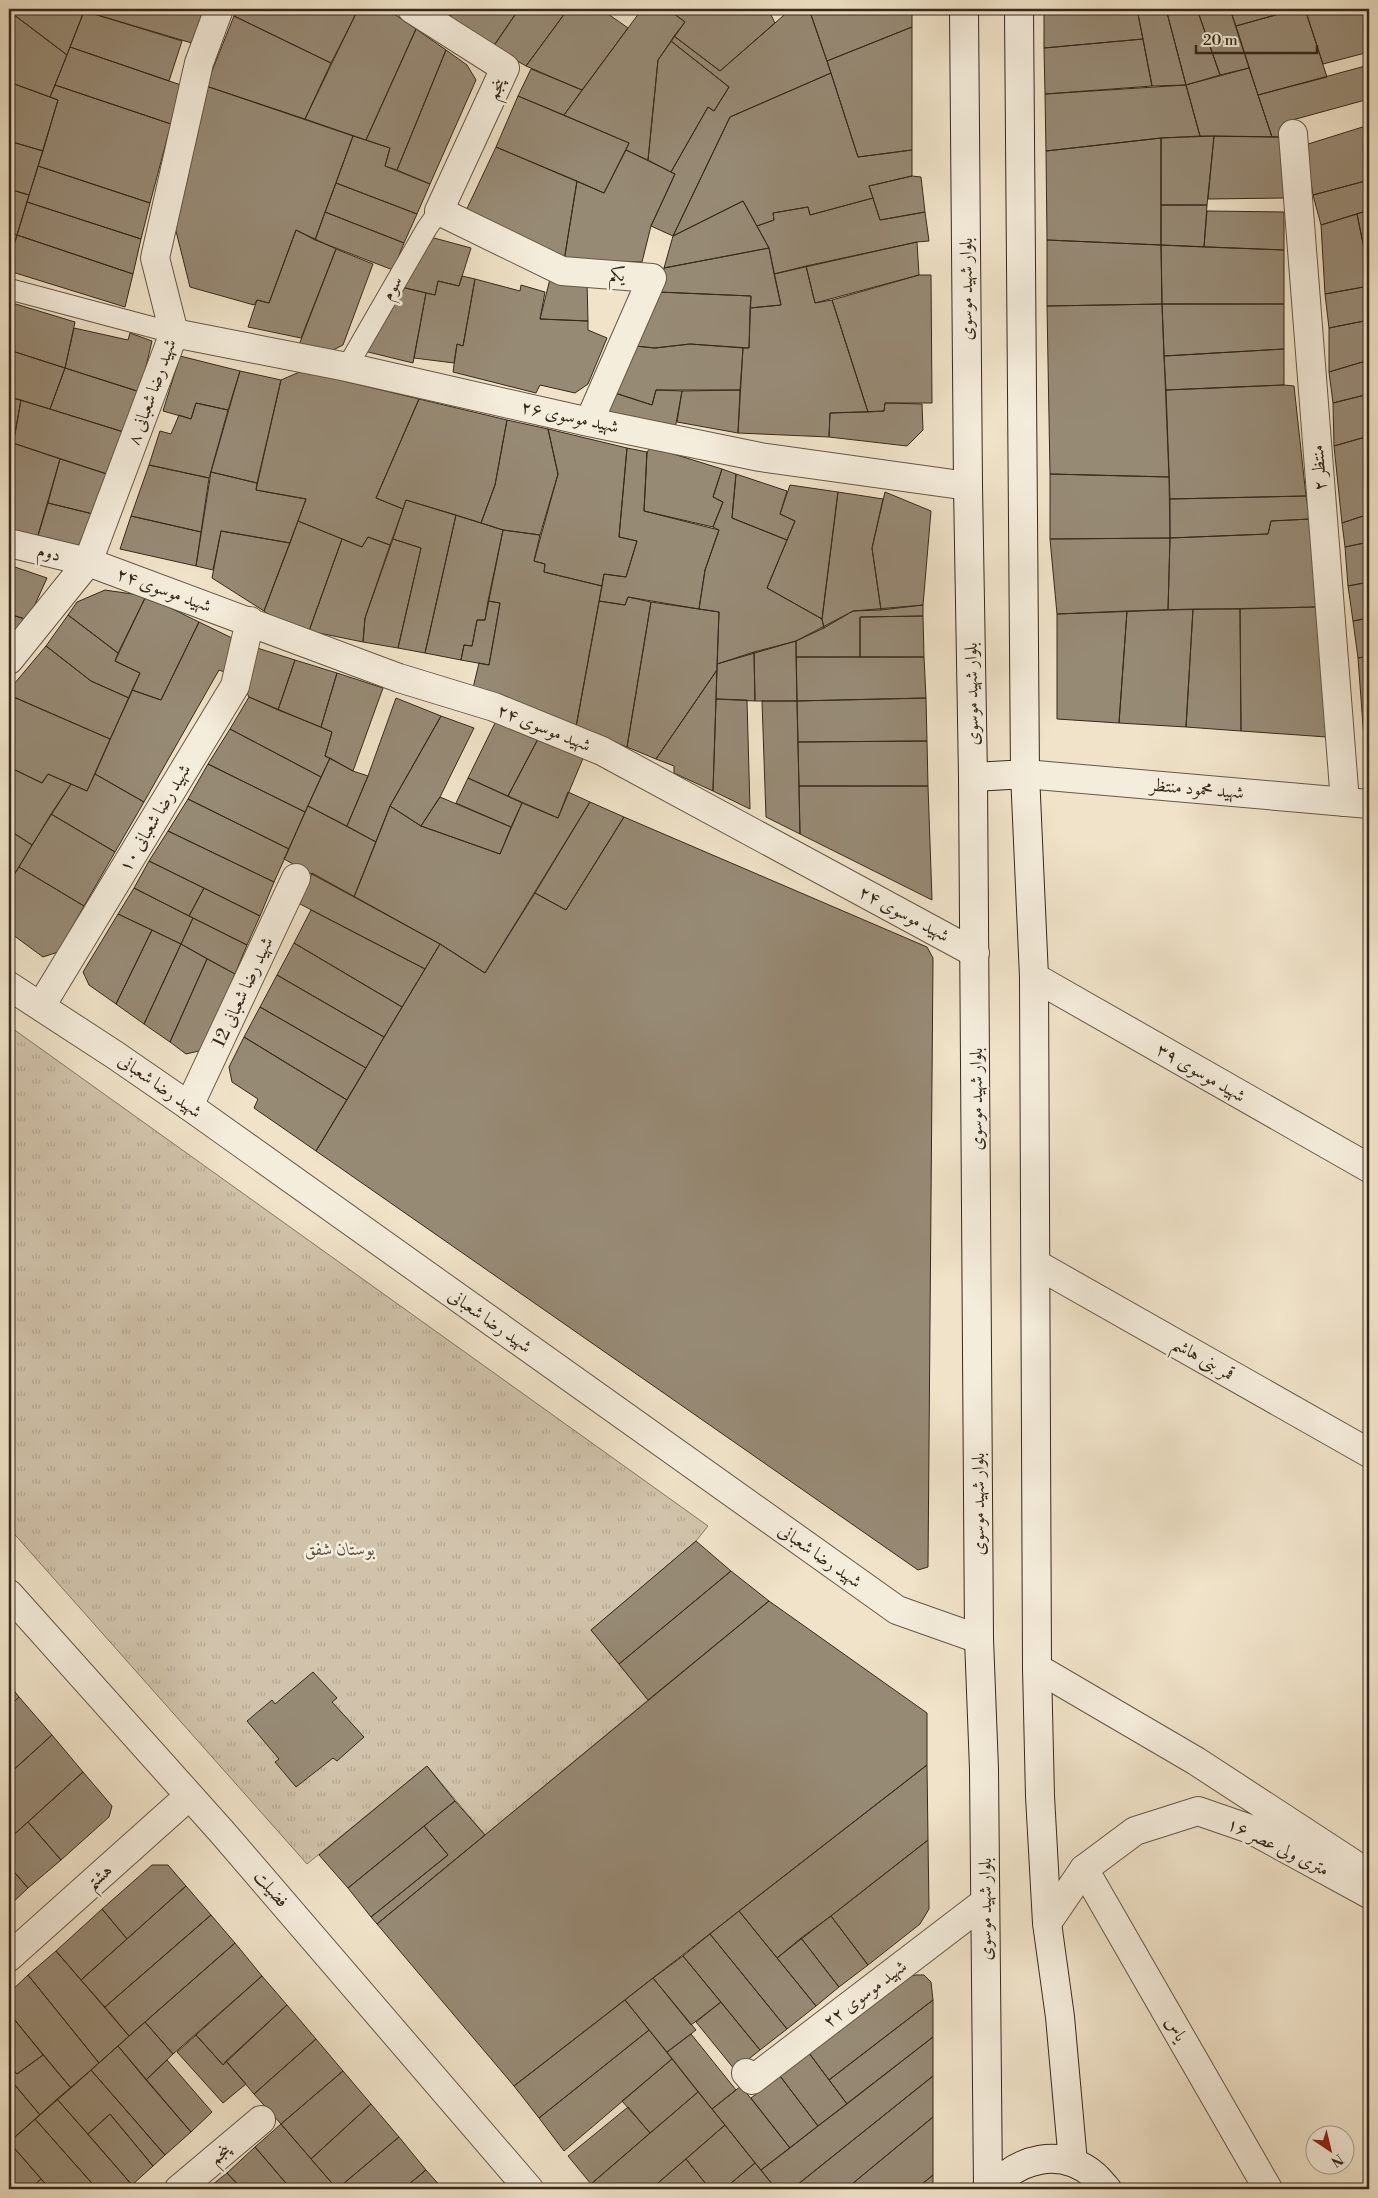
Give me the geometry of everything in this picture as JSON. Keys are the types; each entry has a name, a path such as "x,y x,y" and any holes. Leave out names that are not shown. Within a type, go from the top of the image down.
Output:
{"street":[{"name":"شهید رضا شعبانی ۸","path":"9,660 88,562 174,333 155,258 199,63 219,9"},
{"name":"پنجم","path":"412,9 505,68 439,210"},
{"name":"بلوار شهید موسوی","path":"964,9 968,486 975,953 979,1639 984,1769 988,2189"},
{"path":"1019,9 1025,774 1034,977 1037,1668 1040,1796 1047,1923 1060,2017 1073,2162"},
{"name":"منتظر ۲","path":"1293,134 1357,803"},
{"name":"یکم","path":"439,210 562,271 652,278 589,422"},
{"name":"شهید موسوی ۲۶","path":"174,333 347,367 589,422 760,457 968,486"},
{"name":"دوم","path":"9,543 88,562"},
{"name":"شهید موسوی ۲۴","path":"88,562 250,621 398,678 494,708 602,751 975,953"},
{"name":"شهید رضا شعبانی ۱۰","path":"41,1006 235,686 250,621"},
{"name":"شهید محمود منتظر","path":"973,777 1025,774 1357,803"},
{"name":"شهید رضا شعبانی 12","path":"189,1106 296,878"},
{"name":"شهید موسوی ۳۹","path":"1034,977 1369,1168"},
{"name":"شهید رضا شعبانی","path":"9,986 189,1106 897,1610 979,1639"},
{"name":"قمر بنی هاشم","path":"1036,1264 1369,1453"},
{"name":"فضیلت","path":"9,1594 189,1796 529,2189"},
{"path":"1037,1668 1196,1761 1369,1874"},
{"name":"هشتم","path":"9,1957 189,1796"},
{"name":"۱۶ متری ولی عصر","path":"1047,1923 1084,1869 1135,1831 1198,1811 1250,1829 1369,1894"},
{"name":"یاس","path":"1084,1869 1268,2189"},
{"name":"شهید موسوی ۲۲","path":"746,2073 752,2080 985,1902"},
{"name":"پنجم","path":"179,2189 261,2120"},
{"path":"992,2189 1003,2176 1024,2163 1048,2158 1073,2162 1094,2174 1107,2189"}],"lane":[{"name":"سوم","path":"347,367 439,210"},
{"path":"9,289 174,333"}],"green space":[{"name":"بوستان شفق","path":"9,1026 708,1526 696,1541 591,1630 648,1700 485,1835 427,1766 307,1864 9,1528"}],"building":[{"path":"9,9 85,9 67,55 9,11"},
{"path":"85,9 206,9 195,44 84,11"},
{"path":"238,9 358,10 331,63 234,16"},
{"path":"358,9 387,9 416,29 366,140 305,119"},
{"path":"429,9 456,9 447,20"},
{"path":"456,9 519,9 493,47 447,20"},
{"path":"519,9 568,9 526,66 493,47"},
{"path":"568,9 601,9 628,28 582,90 526,66"},
{"path":"642,9 668,9 685,22 658,60 648,160 626,150 629,143 564,115"},
{"path":"673,9 768,9 775,23 720,71 674,36 685,22 670,11"},
{"path":"791,9 809,9 831,73 730,117 673,236 651,226 675,174 671,172 708,107 714,111 729,87 671,41 674,36 720,71"},
{"path":"809,9 912,9 912,27 827,61"},
{"path":"1044,9 1137,9 1143,39 1044,48"},
{"path":"1137,9 1166,9 1186,85 1152,86"},
{"path":"1166,9 1197,9 1220,75 1186,85"},
{"path":"1197,9 1230,9 1249,68 1220,75"},
{"path":"1230,9 1297,9 1236,26"},
{"path":"1297,9 1305,9 1327,77 1258,95 1236,26"},
{"path":"1305,9 1369,9 1369,52 1323,64"},
{"path":"9,11 67,55 50,97 9,82"},
{"path":"84,11 182,41 169,81 70,47"},
{"path":"234,16 331,63 305,119 206,86"},
{"path":"912,27 912,150 858,157 827,61"},
{"path":"416,29 446,50 397,170 385,166 390,148 366,140"},
{"path":"1143,39 1152,86 1045,94 1044,48"},
{"path":"671,41 729,87 714,111 708,107 671,172 648,160 658,60"},
{"path":"70,47 181,85 171,124 55,85"},
{"path":"446,50 467,65 476,80 430,184 397,170"},
{"path":"1369,65 1369,99 1285,122 1284,137 1272,137 1258,95"},
{"path":"1249,68 1272,137 1200,136 1186,85"},
{"path":"531,69 582,90 564,115 518,96"},
{"path":"831,73 858,157 912,150 912,176 869,186 873,198 810,215 808,207 773,213 774,220 757,226 743,201 673,236 730,117"},
{"path":"9,82 58,100 43,151 9,141"},
{"path":"55,85 171,124 150,203 38,166 58,100 50,97"},
{"path":"1186,85 1200,136 1161,138 1046,151 1045,94"},
{"path":"206,86 353,136 315,240 296,230 269,303 257,300 254,305 190,287 174,223"},
{"path":"518,96 629,143 604,193 496,147"},
{"path":"1369,125 1369,180 1313,195 1305,145"},
{"path":"353,136 390,148 385,166 430,184 417,214 336,183"},
{"path":"1214,136 1284,137 1284,198 1208,199"},
{"path":"1214,136 1207,205 1161,205 1161,138"},
{"path":"1161,138 1161,245 1047,240 1046,151"},
{"path":"9,141 43,151 29,195 9,189"},
{"path":"496,147 577,181 564,261 463,217"},
{"path":"626,150 675,174 651,226 642,262 564,261 577,181 604,193"},
{"path":"38,166 150,203 141,239 27,202"},
{"path":"912,176 921,177 925,212 880,220 869,186"},
{"path":"1369,180 1369,210 1321,225 1313,195"},
{"path":"336,183 417,214 404,243 325,212"},
{"path":"9,189 29,195 17,235 9,233"},
{"path":"873,198 880,220 925,212 929,241 917,242 774,274 769,248 757,226 774,220 773,213 808,207 810,215"},
{"path":"743,201 769,248 664,268 673,236"},
{"path":"27,202 141,239 133,274 17,235"},
{"path":"1161,205 1207,205 1204,247 1161,245"},
{"path":"1369,210 1369,273 1357,214"},
{"path":"1207,211 1284,212 1284,250 1204,247"},
{"path":"325,212 404,243 393,270 315,240"},
{"path":"1357,214 1369,273 1369,286 1325,294 1321,225"},
{"path":"296,230 336,249 301,338 248,327 257,300 269,303"},
{"path":"9,233 17,235 9,262"},
{"path":"17,235 133,274 125,307 9,271 9,262"},
{"path":"423,235 471,248 459,286 438,281 435,295 397,286"},
{"path":"1047,240 1161,245 1162,304 1047,306"},
{"path":"917,242 919,275 815,303 806,266"},
{"path":"1161,245 1284,250 1284,304 1162,304"},
{"path":"769,248 781,305 750,308 751,296 658,292 664,268"},
{"path":"336,249 373,264 343,345 333,350 299,345"},
{"path":"806,266 815,303 832,300 868,412 830,413 829,437 738,433 743,348 749,348 750,308 781,305 774,274"},
{"path":"551,275 587,281 588,321 540,319"},
{"path":"919,275 931,275 932,403 885,403 884,411 868,412 832,300"},
{"path":"462,276 475,279 463,346 457,344 454,363 414,358 426,293 435,295 438,281 459,286"},
{"path":"475,279 520,291 521,285 545,292 540,319 588,321 588,330 607,338 588,384 575,393 540,385 536,393 453,372 457,344 463,346"},
{"path":"397,286 426,293 413,363 364,351"},
{"path":"1369,286 1369,320 1329,328 1325,294"},
{"path":"658,292 751,296 749,348 690,344 655,348 635,346"},
{"path":"9,302 75,322 65,368 9,350"},
{"path":"1162,304 1169,477 1050,474 1047,306"},
{"path":"1162,304 1284,304 1284,349 1164,356"},
{"path":"1369,320 1369,360 1329,372 1329,328"},
{"path":"74,328 128,340 130,333 152,341 140,392 65,368"},
{"path":"690,344 743,348 740,390 656,390 652,405 615,393 635,346 655,348"},
{"path":"1284,349 1284,385 1166,390 1164,356"},
{"path":"9,350 65,368 50,409 9,397"},
{"path":"180,356 240,371 228,410 196,403 191,419 163,411"},
{"path":"1369,360 1369,394 1333,403 1329,372"},
{"path":"65,368 140,392 130,434 50,409"},
{"path":"240,371 281,380 257,483 211,472"},
{"path":"302,371 419,399 376,498 403,509 390,545 368,537 362,547 298,521 306,499 256,490 281,380"},
{"path":"1294,386 1306,496 1170,499 1166,390"},
{"path":"656,390 682,391 675,429 607,411 615,393 652,405"},
{"path":"740,390 738,433 677,422 682,391"},
{"path":"1369,394 1369,436 1334,446 1333,403"},
{"path":"9,397 21,400 9,469"},
{"path":"419,399 507,420 495,485 481,523 406,500 403,509 376,498"},
{"path":"21,400 130,434 110,475 13,443"},
{"path":"196,403 228,410 209,478 149,465 160,431 171,434 179,415 191,419"},
{"path":"885,403 922,404 923,430 907,446 829,437 830,413 884,411"},
{"path":"507,420 548,429 558,474 540,535 503,530 481,523 495,485"},
{"path":"548,429 627,448 619,537 637,541 626,577 604,574 602,586 544,572 545,564 534,561 558,474"},
{"path":"1369,436 1369,514 1342,523 1334,446"},
{"path":"13,443 60,459 36,542 9,536 9,469"},
{"path":"651,447 722,469 713,497 723,502 713,527 644,511 647,452"},
{"path":"627,448 647,452 644,511 719,530 705,570 699,609 628,597 625,605 599,601 604,574 626,577 637,541 619,537"},
{"path":"60,459 110,475 93,514 48,503"},
{"path":"149,465 209,478 201,532 131,516"},
{"path":"722,469 736,474 732,518 787,540 767,588 822,619 824,628 796,641 717,664 719,612 699,609 705,570 719,530 713,527 723,502 713,497"},
{"path":"211,472 257,483 256,490 306,499 290,543 221,531 213,570 196,566"},
{"path":"736,474 787,491 780,514 795,521 787,540 732,518"},
{"path":"1050,474 1169,477 1170,538 1050,539"},
{"path":"790,485 838,492 822,619 767,588 795,521 780,514"},
{"path":"838,492 883,499 872,548 881,610 853,611 824,628 822,619"},
{"path":"885,492 931,511 923,605 881,610 872,548"},
{"path":"1306,496 1310,519 1271,521 1268,534 1170,538 1170,499"},
{"path":"406,500 456,515 425,653 398,648 421,548 393,539"},
{"path":"48,503 93,514 76,551 36,542"},
{"path":"1369,514 1369,542 1345,547 1342,523"},
{"path":"456,515 503,530 485,620 477,620 472,646 464,645 461,660 425,653"},
{"path":"131,516 201,532 196,566 120,549"},
{"path":"1310,519 1316,607 1168,610 1170,538 1268,534 1271,521"},
{"path":"298,521 342,539 309,631 280,622 264,611"},
{"path":"503,530 540,535 534,561 545,564 544,572 602,586 576,727 473,688 479,663 489,665 500,603 488,601"},
{"path":"221,531 290,543 264,611 212,578"},
{"path":"368,537 390,545 365,618 363,642 309,631 342,539 362,547"},
{"path":"1170,538 1168,610 1057,614 1050,539"},
{"path":"393,539 421,548 398,648 363,642 365,618"},
{"path":"1369,542 1369,582 1348,586 1345,547"},
{"path":"9,565 47,578 28,620 9,614"},
{"path":"1369,582 1369,618 1353,621 1348,586"},
{"path":"105,590 146,596 118,653 68,615 77,602"},
{"path":"146,596 199,622 161,700 132,690 140,673 115,661"},
{"path":"628,597 651,602 627,747 576,727 599,601 625,605"},
{"path":"488,601 500,603 489,665 461,660 464,645 472,646 477,620 485,620"},
{"path":"651,602 719,612 717,670 656,759 627,747"},
{"path":"923,605 923,616 860,617 860,657 796,657 796,641 853,611"},
{"path":"1316,607 1327,737 1241,731 1240,609"},
{"path":"1193,609 1186,727 1119,723 1127,611"},
{"path":"1193,609 1240,609 1241,731 1186,727"},
{"path":"1127,611 1119,723 1057,719 1057,614"},
{"path":"9,614 28,620 9,645"},
{"path":"68,615 118,653 115,661 140,673 129,698 91,681 46,646"},
{"path":"923,616 924,657 860,657 860,617"},
{"path":"1369,618 1369,656 1358,658 1353,621"},
{"path":"199,622 234,639 230,674 219,670 144,802 95,774 132,690 161,700"},
{"path":"796,641 797,701 755,701 754,652"},
{"path":"46,646 91,681 129,698 110,739 9,695 9,690"},
{"path":"254,647 295,660 278,710 249,697 245,689"},
{"path":"754,652 755,701 716,699 717,664"},
{"path":"1369,656 1369,740 1364,739 1358,658"},
{"path":"796,657 924,657 926,698 797,701"},
{"path":"295,660 337,673 321,727 278,710"},
{"path":"717,670 713,791 674,773 674,766 656,759"},
{"path":"337,673 383,688 353,771 325,756 332,732 321,727"},
{"path":"9,695 110,739 87,791 48,774 42,783 9,767"},
{"path":"249,697 332,732 325,756 330,758 321,777 230,729"},
{"path":"396,698 441,716 390,806 376,842 347,826 368,776"},
{"path":"926,698 927,741 798,742 797,701"},
{"path":"716,699 747,700 750,809 713,791"},
{"path":"762,701 797,701 800,834 766,817"},
{"path":"441,716 474,728 440,797 421,826 390,806"},
{"path":"497,719 539,737 508,796 468,778"},
{"path":"230,729 321,777 305,812 208,764"},
{"path":"539,737 584,756 558,818 508,796"},
{"path":"927,741 928,786 799,786 798,742"},
{"path":"330,758 353,771 368,776 347,826 308,806"},
{"path":"208,764 305,812 289,849 188,799"},
{"path":"9,767 42,783 48,774 71,784 32,845 9,830"},
{"path":"95,774 144,802 115,852 51,814 71,784 87,791"},
{"path":"468,778 522,803 511,827 456,803"},
{"path":"799,786 928,786 932,900 800,834"},
{"path":"568,792 590,802 485,973 440,944 354,897 390,806 421,826 500,854 522,803 558,818"},
{"path":"440,797 511,827 500,854 421,826"},
{"path":"188,799 289,849 274,882 168,831"},
{"path":"590,802 624,817 566,910 535,893"},
{"path":"308,806 376,842 354,897 284,859"},
{"path":"51,814 115,852 84,906 19,867"},
{"path":"624,817 927,947 933,958 928,1567 918,1570 316,1151 440,944 485,973 535,893 566,910"},
{"path":"9,830 32,845 9,883"},
{"path":"168,831 274,882 260,916 149,861"},
{"path":"149,861 204,888 189,916 134,888"},
{"path":"19,867 84,906 58,952 43,957 9,932 9,883"},
{"path":"312,873 440,944 425,969 300,904"},
{"path":"134,888 193,918 181,944 118,914"},
{"path":"204,888 260,916 247,945 189,916"},
{"path":"311,910 425,969 402,1007 294,943"},
{"path":"118,914 152,930 116,1004 89,985 83,972"},
{"path":"193,918 247,945 235,974 181,944"},
{"path":"152,930 181,944 144,1024 116,1004"},
{"path":"294,943 402,1007 384,1037 277,975"},
{"path":"181,944 207,959 170,1042 144,1024"},
{"path":"207,959 235,974 203,1050 186,1054 170,1042"},
{"path":"277,975 384,1037 366,1068 260,1007"},
{"path":"260,1007 366,1068 347,1100 244,1037"},
{"path":"244,1037 347,1100 316,1151 254,1108 258,1099 232,1082 229,1067"},
{"path":"696,1541 731,1571 619,1664 591,1630"},
{"path":"731,1571 769,1601 648,1700 619,1664"},
{"path":"769,1601 927,1713 927,1765 514,2086 377,1924"},
{"path":"313,1672 337,1698 332,1702 364,1737 337,1761 333,1758 296,1787 275,1762 279,1759 247,1721 272,1700 275,1704"},
{"path":"9,1684 19,1697 9,1707"},
{"path":"19,1697 52,1735 9,1774 9,1707"},
{"path":"52,1735 83,1772 9,1839 9,1774"},
{"path":"927,1765 928,1840 777,1958 739,1911"},
{"path":"427,1766 455,1801 348,1888 319,1855"},
{"path":"83,1772 112,1806 109,1817 61,1860 28,1822"},
{"path":"455,1801 485,1835 377,1924 371,1917 448,1855 424,1826"},
{"path":"28,1822 61,1860 28,1888 9,1866 9,1839"},
{"path":"424,1826 448,1855 371,1917 348,1888"},
{"path":"928,1840 929,1909 920,1924 868,1965 831,1916"},
{"path":"152,1865 168,1865 186,1886 127,1939 102,1909"},
{"path":"9,1866 28,1888 9,1906"},
{"path":"186,1886 211,1915 105,2007 81,1980"},
{"path":"102,1909 127,1939 81,1980 56,1951"},
{"path":"739,1911 816,2006 787,2029 710,1934"},
{"path":"211,1915 235,1943 129,2036 105,2007"},
{"path":"831,1916 868,1965 839,1987 801,1938"},
{"path":"710,1934 787,2029 760,2050 683,1956"},
{"path":"801,1938 839,1987 816,2006 777,1958"},
{"path":"235,1943 262,1976 173,2054 145,2022"},
{"path":"56,1951 129,2036 99,2063 28,1975"},
{"path":"683,1956 721,2002 691,2025 653,1978"},
{"path":"28,1975 99,2063 71,2088 9,2013 9,1993"},
{"path":"924,1975 931,1982 933,2000 829,2080 809,2053 910,1976"},
{"path":"262,1976 287,2005 223,2065 196,2035"},
{"path":"653,1978 696,2030 667,2052 625,2000"},
{"path":"625,2000 649,2030 539,2118 514,2086"},
{"path":"933,2000 933,2037 847,2104 829,2080"},
{"path":"721,2002 760,2050 735,2070 696,2022"},
{"path":"287,2005 316,2039 254,2094 226,2061"},
{"path":"9,2013 43,2055 17,2074 9,2065"},
{"path":"145,2022 173,2054 146,2080 118,2046"},
{"path":"649,2030 672,2059 564,2151 539,2118"},
{"path":"691,2034 736,2090 712,2109 667,2052"},
{"path":"196,2035 223,2065 226,2061 246,2084 223,2103 177,2052"},
{"path":"933,2037 933,2076 792,2189 776,2189 761,2170"},
{"path":"316,2039 343,2071 281,2124 254,2094"},
{"path":"118,2046 191,2132 165,2155 91,2070"},
{"path":"809,2053 847,2104 818,2126 780,2076"},
{"path":"43,2055 71,2088 40,2115 9,2078 9,2065 17,2074"},
{"path":"672,2059 698,2092 650,2133 622,2101"},
{"path":"167,2060 212,2112 191,2132 146,2080"},
{"path":"91,2070 165,2155 153,2166 110,2114 88,2134 57,2099"},
{"path":"343,2071 371,2104 311,2159 281,2124"},
{"path":"780,2076 818,2126 790,2148 751,2098"},
{"path":"933,2076 933,2117 846,2189 792,2189"},
{"path":"9,2078 40,2115 14,2138 9,2131"},
{"path":"741,2086 790,2148 761,2170 712,2109"},
{"path":"698,2092 725,2125 651,2189 596,2189 591,2184"},
{"path":"57,2099 132,2185 127,2189 97,2189 35,2119"},
{"path":"371,2104 399,2137 337,2189 311,2159"},
{"path":"628,2107 650,2133 591,2184 568,2156"},
{"path":"110,2114 153,2166 132,2185 88,2134"},
{"path":"933,2117 933,2175 916,2189 846,2189"},
{"path":"35,2119 97,2189 50,2189 9,2142"},
{"path":"281,2124 337,2189 291,2189 255,2147"},
{"path":"725,2125 755,2163 724,2189 710,2189 686,2159"},
{"path":"399,2137 426,2170 403,2189 337,2189"},
{"path":"9,2142 41,2179 30,2189 9,2189"},
{"path":"255,2147 291,2189 242,2189 227,2173"},
{"path":"686,2159 710,2189 651,2189"},
{"path":"755,2163 776,2189 724,2189"},
{"path":"426,2170 443,2189 403,2189"},
{"path":"227,2173 242,2189 207,2189"},
{"path":"933,2175 933,2189 916,2189"},
{"path":"41,2179 50,2189 30,2189"}]}
